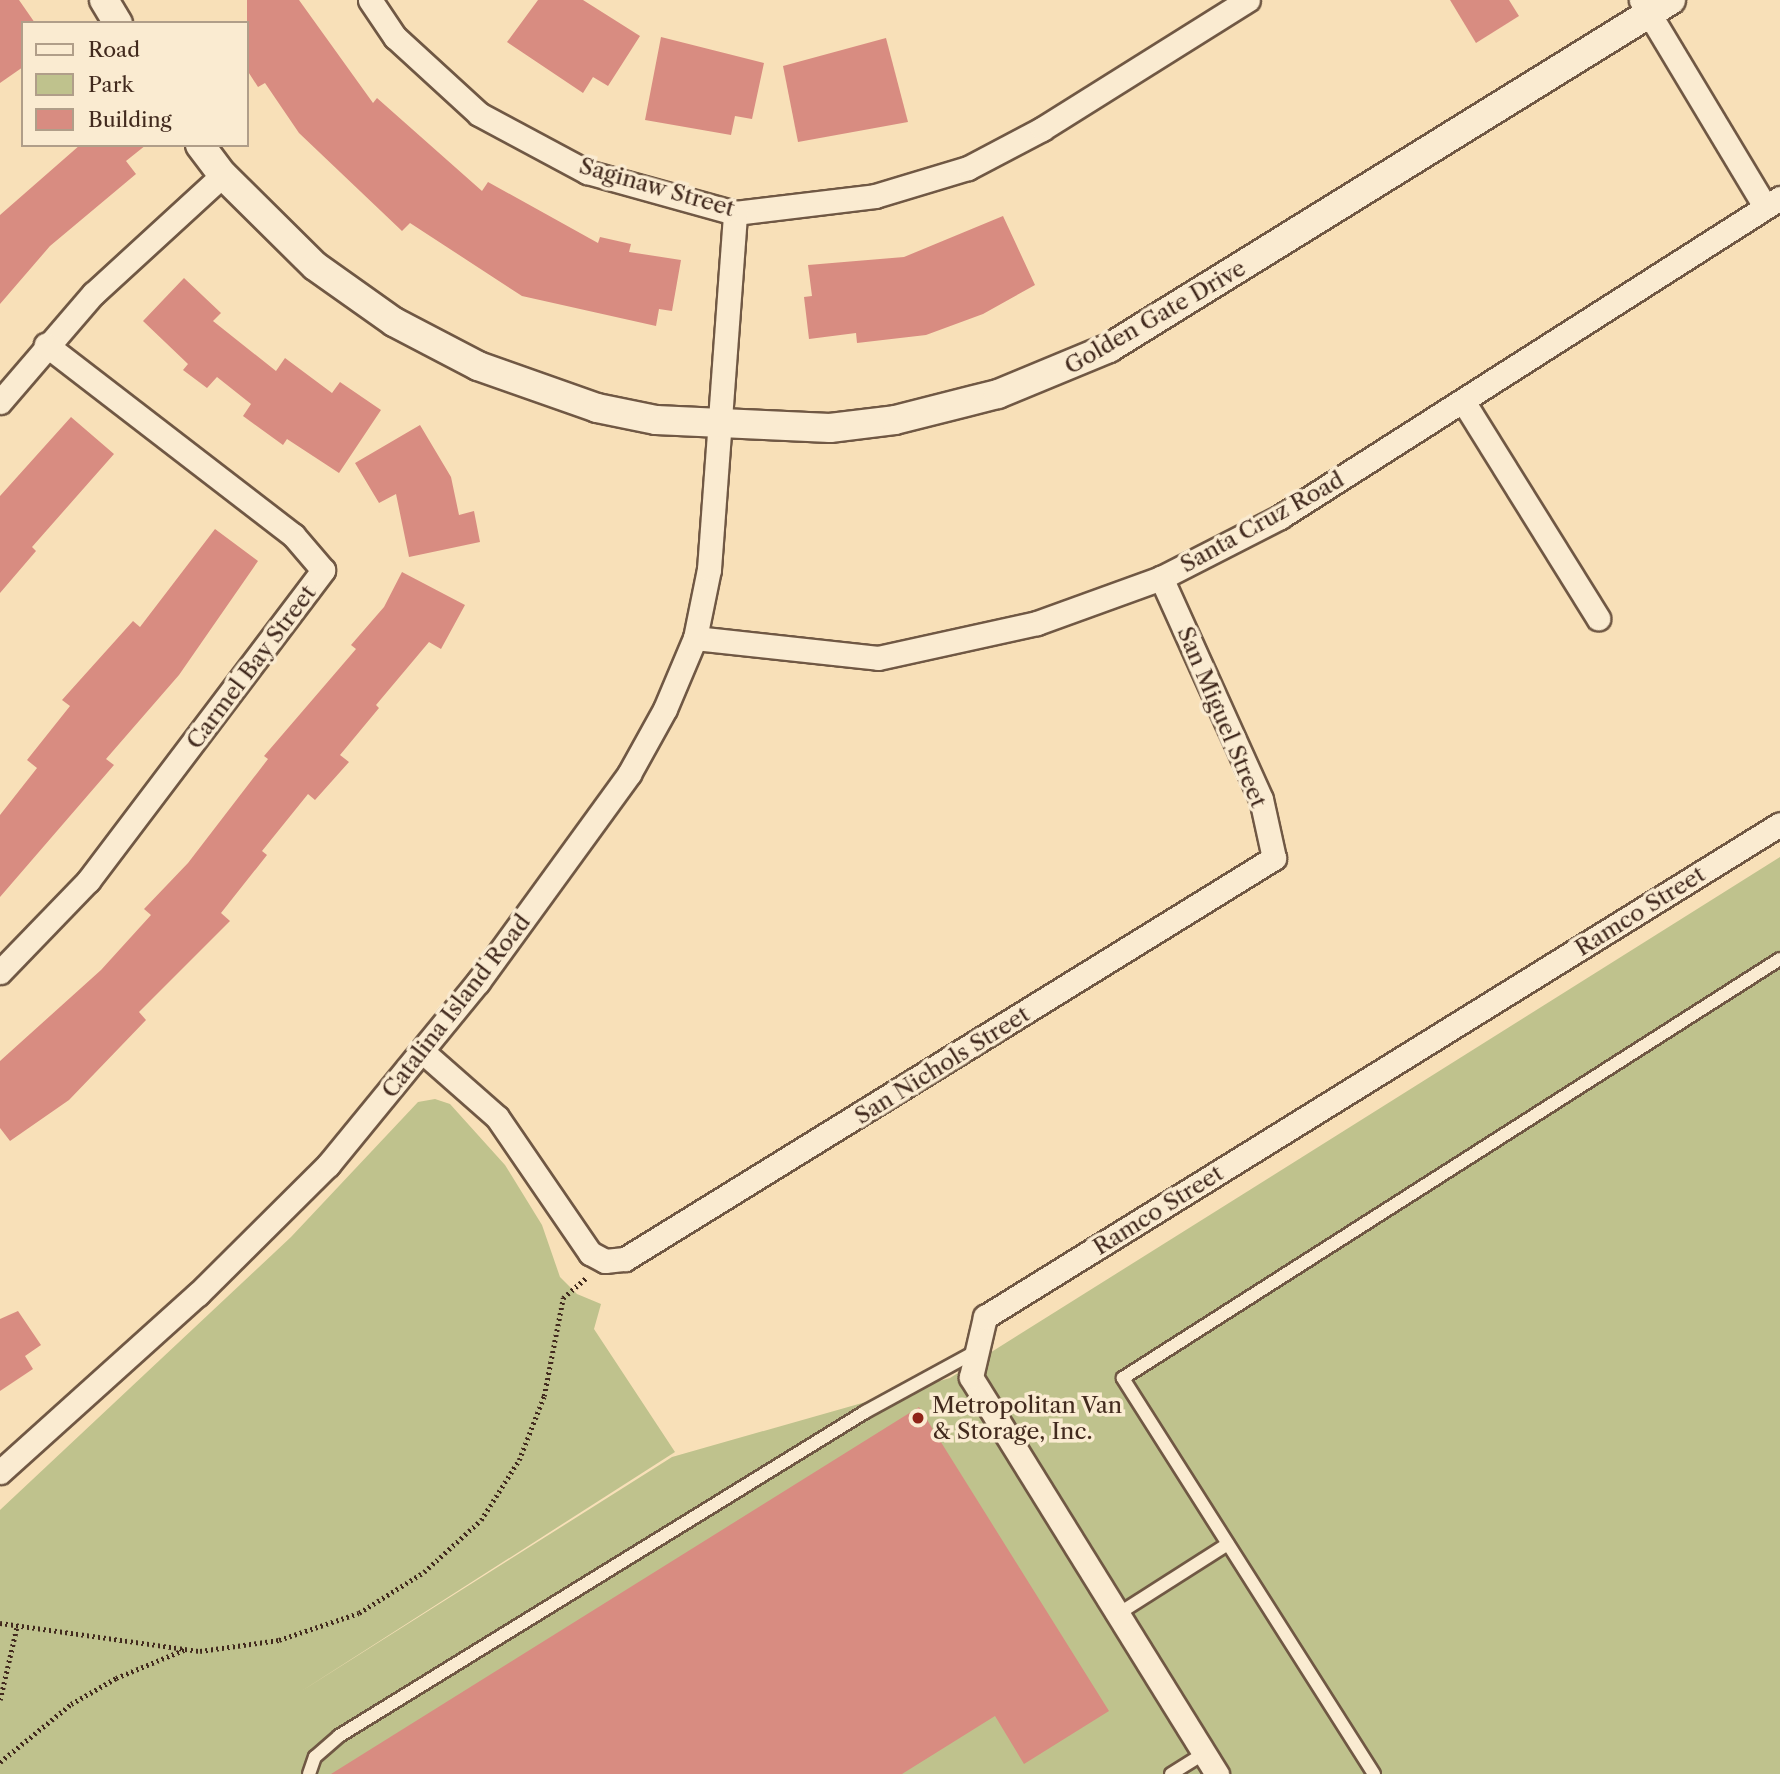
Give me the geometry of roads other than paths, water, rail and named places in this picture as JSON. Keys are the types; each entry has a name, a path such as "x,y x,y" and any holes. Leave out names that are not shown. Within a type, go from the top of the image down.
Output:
{"street":[{"path":"104,0 117,21"},
{"name":"Saginaw Street","path":"369,0 395,37 478,114 587,172 735,213 875,196 968,168 1042,129 1248,0"},
{"path":"1654,5 1772,202"},
{"name":"Golden Gate Drive","path":"202,147 223,175 315,266 394,322 450,354 597,408 723,428 830,428 895,420 1053,375 1200,294 1654,5"},
{"path":"0,402 46,345 166,222 223,175"},
{"name":"Santa Cruz Road","path":"695,638 878,658 1037,623 1161,578 1280,517 1772,202"},
{"name":"Catalina Island Road","path":"0,1472 198,1294 328,1165 423,1052 629,774 665,709 695,638 709,569 723,428 735,213"},
{"name":"Carmel Bay Street","path":"0,972 88,881 323,570 293,535 46,345"},
{"path":"1463,401 1598,618"},
{"name":"San Miguel Street","path":"1161,578 1261,799 1274,858"},
{"name":"Ramco Street","path":"1217,1774 971,1377 985,1317 1780,824"},
{"name":"San Nichols Street","path":"423,1052 497,1117 533,1163 581,1242 605,1261 625,1259 1274,858"}],"lane":[{"path":"1374,1774 1123,1378 1780,959"},
{"path":"309,1774 315,1757 339,1736 865,1412 978,1351"},
{"path":"1118,1614 1228,1544"},
{"path":"1171,1774 1204,1753"}],"place":[{"name":"Metropolitan Van & Storage, Inc.","path":"918,1418"}]}
